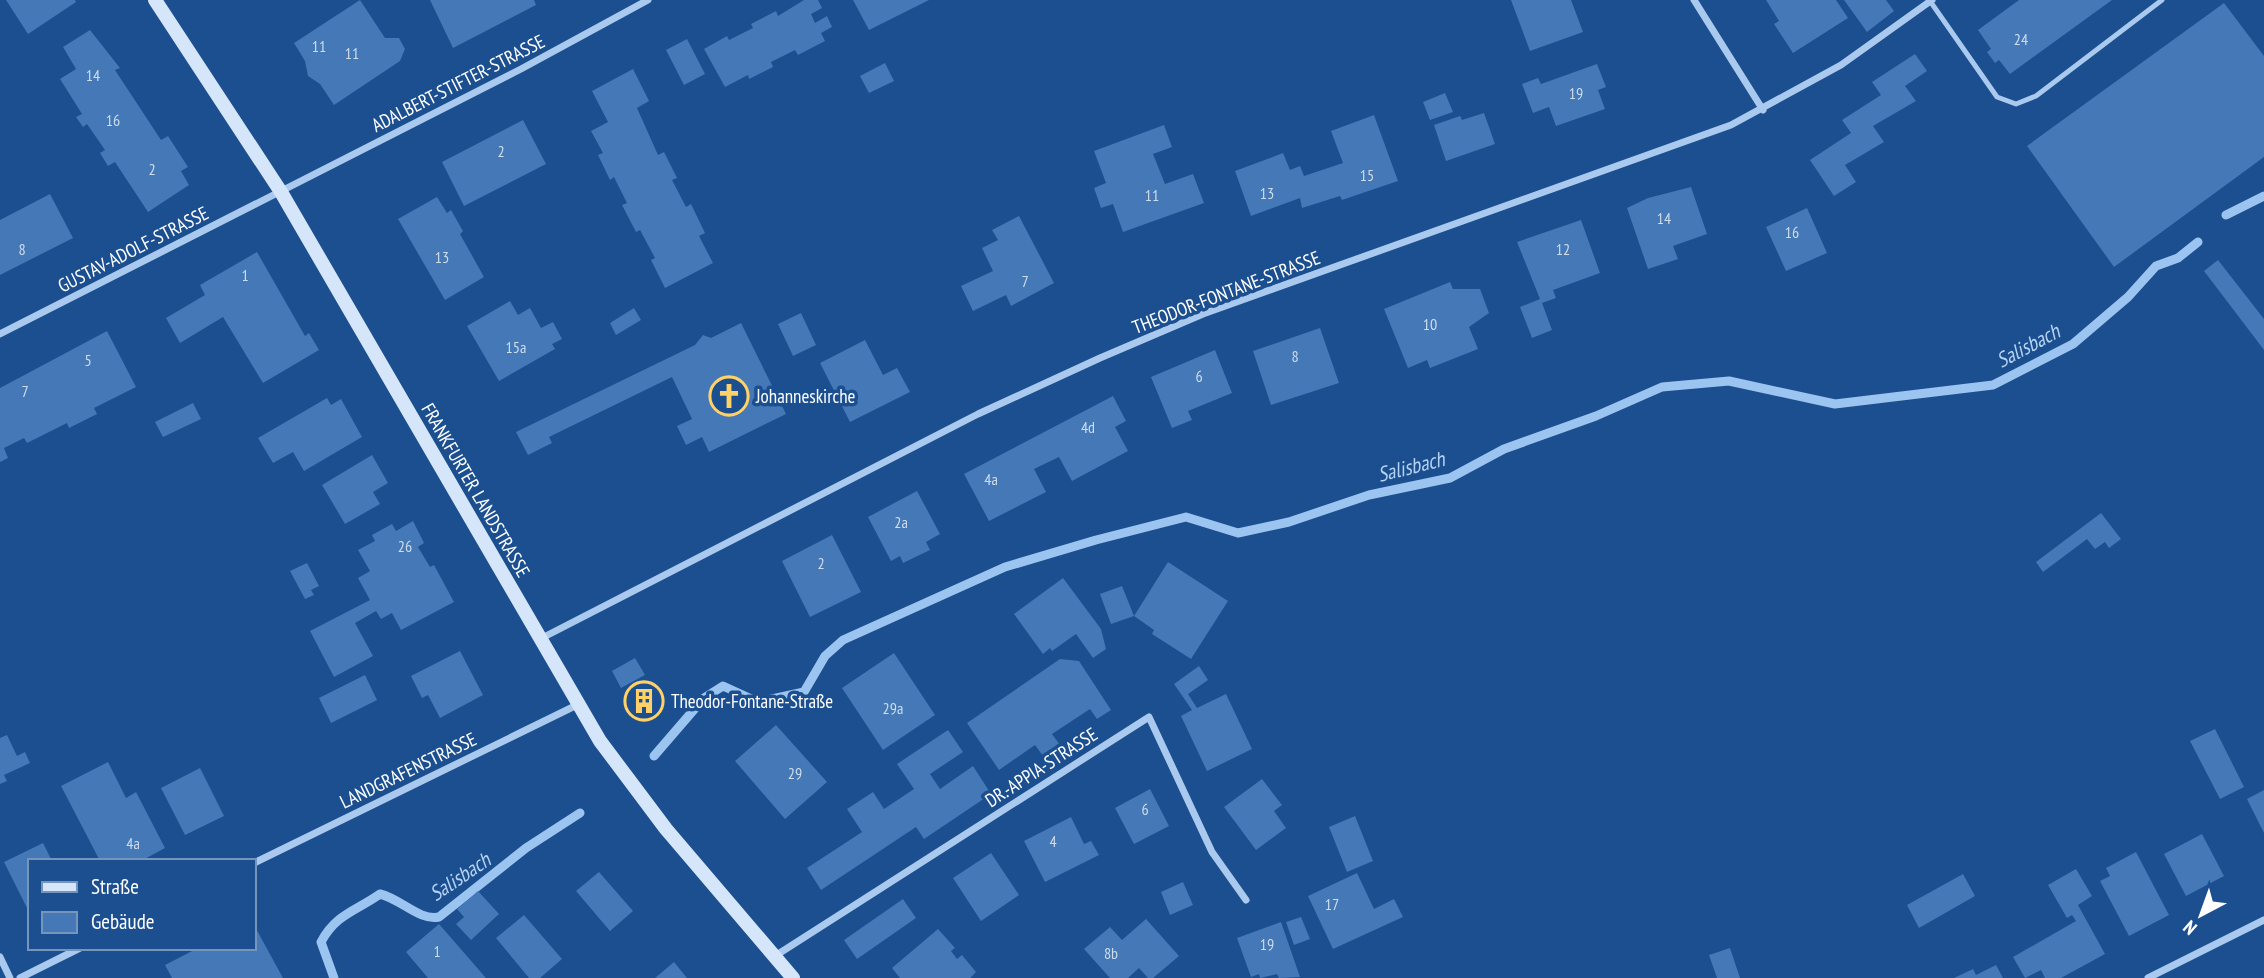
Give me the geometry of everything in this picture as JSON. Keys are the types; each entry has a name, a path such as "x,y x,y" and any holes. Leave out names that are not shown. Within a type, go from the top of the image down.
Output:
{"main road":[{"name":"FRANKFURTER LANDSTRASSE","path":"155,0 281,192 600,741 666,829 793,978"}],"street":[{"name":"ADALBERT-STIFTER-STRASSE","path":"281,192 648,0"},
{"path":"1694,0 1763,110"},
{"name":"THEODOR-FONTANE-STRASSE","path":"540,639 978,414 1100,358 1203,314 1686,143 1763,110 1841,65 1931,1"},
{"name":"GUSTAV-ADOLF-STRASSE","path":"0,334 281,192"},
{"name":"LANDGRAFENSTRASSE","path":"256,862 577,705"},
{"name":"DR.-APPIA-STRASSE","path":"775,956 1149,717 1212,852 1245,900"},
{"path":"2148,978 2264,920"},
{"path":"20,978 76,950"},
{"path":"0,957 10,978"}],"lane":[{"path":"1931,1 1997,97 2016,103 2036,96 2162,0"}],"building":[{"path":"6,0 75,0 76,2 28,34"},
{"path":"360,0 385,38 399,38 405,49 400,61 334,105 320,84 308,76 305,61 294,43"},
{"path":"430,0 534,0 536,5 453,48"},
{"path":"804,0 818,0 822,8 811,14 815,23 827,16 832,27 821,33 825,41 798,55 795,50 771,62 773,67 749,79 748,75 725,87 704,49 727,36 729,40 753,28 751,24 776,11 778,16"},
{"path":"853,0 929,0 869,30"},
{"path":"1511,0 1571,0 1583,32 1530,51"},
{"path":"1766,0 1836,0 1848,18 1793,53 1774,24 1779,21"},
{"path":"1844,0 1886,0 1894,11 1867,32"},
{"path":"2019,0 2112,0 2010,74 1999,60 1995,63 1987,52 1991,49 1978,30"},
{"path":"2224,3 2264,56 2264,157 2114,267 2027,146"},
{"path":"90,30 120,68 115,70 161,140 168,136 188,167 181,171 189,185 148,212 115,162 108,166 100,153 105,150 87,124 83,127 76,117 82,114 60,79 76,69 63,47"},
{"path":"687,39 705,74 684,85 666,50"},
{"path":"1915,54 1927,71 1905,86 1916,101 1873,126 1884,142 1845,165 1856,182 1834,196 1810,160 1851,133 1842,120 1881,95 1872,82"},
{"path":"885,63 894,81 869,93 860,76"},
{"path":"1597,64 1606,87 1598,90 1605,109 1556,126 1549,107 1533,113 1522,84 1538,78 1541,84"},
{"path":"633,69 649,101 637,108 658,155 664,152 677,178 672,180 686,207 691,204 705,233 699,236 713,263 665,288 651,260 655,258 640,230 636,232 622,205 627,203 614,177 610,180 598,155 603,153 591,131 608,122 592,91"},
{"path":"1445,93 1453,112 1430,120 1423,102"},
{"path":"1484,113 1495,144 1446,161 1434,125 1460,116 1462,120"},
{"path":"1374,115 1398,181 1342,200 1340,196 1302,208 1300,198 1251,216 1235,171 1283,153 1290,170 1300,166 1304,176 1343,163 1331,131"},
{"path":"523,120 546,164 464,206 442,162"},
{"path":"1164,125 1172,147 1153,154 1165,184 1193,174 1204,203 1123,232 1113,204 1101,208 1094,188 1106,183 1094,151"},
{"path":"1691,187 1707,234 1673,246 1678,259 1648,269 1627,208 1648,198"},
{"path":"50,194 73,238 0,275 0,220"},
{"path":"437,197 447,213 451,210 463,231 460,234 484,277 445,300 398,219"},
{"path":"1807,208 1827,253 1786,271 1766,227"},
{"path":"1019,216 1054,283 1011,306 1006,295 973,311 961,286 993,271 982,248 998,240 992,230"},
{"path":"1581,220 1600,273 1553,290 1556,298 1542,303 1552,330 1532,338 1520,307 1540,299 1517,242"},
{"path":"257,252 305,336 309,333 319,350 263,383 223,317 180,343 166,318 205,295 200,285"},
{"path":"2218,260 2264,319 2264,350 2204,271"},
{"path":"1450,282 1453,289 1480,289 1489,313 1469,327 1478,349 1430,368 1427,360 1408,368 1384,309"},
{"path":"510,301 518,315 530,308 541,328 553,322 562,339 552,344 555,349 499,381 467,326"},
{"path":"634,308 641,320 616,335 610,323"},
{"path":"801,313 816,345 793,356 778,324"},
{"name":"Johanneskirche","path":"741,323 786,414 709,452 702,437 686,445 677,426 692,419 672,377 549,437 552,443 528,455 516,432 695,345 703,335 711,338"},
{"path":"1320,328 1339,383 1271,405 1253,351"},
{"path":"107,331 136,387 94,408 97,414 69,428 67,423 27,443 24,438 4,448 8,458 0,462 0,388"},
{"path":"865,340 883,375 897,368 910,392 850,422 820,363"},
{"path":"1215,350 1232,393 1188,411 1192,420 1172,428 1151,377"},
{"path":"1113,396 1126,421 1115,427 1128,451 1072,481 1059,457 1034,469 1046,492 989,521 964,474"},
{"path":"327,398 331,405 341,399 362,437 304,471 293,452 273,463 258,438"},
{"path":"193,403 201,419 163,437 155,422"},
{"path":"372,455 388,483 373,492 380,504 345,524 322,485"},
{"path":"917,491 940,534 926,542 930,550 903,563 900,556 891,561 868,517"},
{"path":"2101,513 2121,539 2109,548 2105,542 2095,549 2087,539 2043,572 2036,562"},
{"path":"413,521 424,543 418,547 430,567 434,565 454,602 401,630 392,613 381,619 376,611 355,623 373,656 334,677 310,631 370,600 358,578 370,571 358,550 375,541 372,535 392,524 396,531"},
{"path":"832,535 861,592 810,617 782,561"},
{"path":"1168,562 1228,601 1191,659 1152,634 1154,630 1134,616"},
{"path":"307,563 319,586 311,590 314,595 305,599 290,571"},
{"path":"1063,578 1101,629 1106,649 1093,658 1076,634 1043,654 1014,614"},
{"path":"1122,586 1134,616 1111,624 1100,594"},
{"path":"460,651 483,695 440,718 428,695 422,698 411,676"},
{"path":"894,653 935,715 883,750 842,688"},
{"path":"635,658 645,675 621,688 612,671"},
{"path":"1060,659 1079,661 1111,710 1097,719 1090,709 1052,734 1060,745 1043,756 1035,745 999,770 967,723"},
{"path":"1199,666 1208,680 1188,694 1197,708 1226,694 1252,749 1207,771 1181,716 1192,710 1174,684"},
{"path":"365,675 377,700 331,723 319,698"},
{"name":"Theodor-Fontane-Straße","path":"652,688 659,700 636,713 628,702"},
{"path":"776,725 827,782 785,819 735,761"},
{"path":"2215,729 2244,787 2220,799 2190,741"},
{"path":"948,730 963,752 930,774 940,789 973,766 991,794 924,839 916,827 821,890 807,868 862,832 847,809 873,792 884,809 914,789 897,764"},
{"path":"7,735 17,756 25,752 30,763 4,775 7,781 0,784 0,738"},
{"path":"108,762 126,798 136,792 165,848 145,859 99,859 61,786"},
{"path":"200,768 224,816 185,835 161,788"},
{"path":"1262,779 1282,805 1274,811 1286,828 1256,850 1224,807"},
{"path":"1150,789 1169,826 1134,844 1115,808"},
{"path":"2264,790 2264,833 2247,799"},
{"path":"1355,816 1373,861 1347,872 1329,827"},
{"path":"1071,817 1084,844 1091,841 1099,855 1045,882 1024,841"},
{"path":"2202,834 2224,876 2186,896 2164,854"},
{"path":"43,843 51,859 28,859 28,910 4,862"},
{"path":"2136,852 2169,915 2129,936 2100,881 2110,876 2106,868"},
{"path":"991,853 1019,895 981,921 953,878"},
{"path":"2076,869 2092,896 2078,905 2105,954 2061,978 2045,978 2041,970 2025,978 2013,957 2076,921 2072,915 2067,918 2048,885"},
{"path":"599,872 633,911 610,931 576,891"},
{"path":"1357,873 1374,909 1394,899 1403,917 1333,949 1308,896"},
{"path":"1963,874 1975,896 1919,928 1907,905"},
{"path":"1183,882 1193,905 1170,915 1161,892"},
{"path":"478,891 499,914 471,940 456,924 464,917 457,909"},
{"path":"903,899 916,918 857,959 844,940"},
{"path":"524,915 562,959 540,978 529,978 496,938"},
{"path":"1301,917 1310,939 1294,945 1286,922"},
{"path":"1146,919 1179,956 1153,978 1148,978 1139,968 1128,978 1110,978 1084,949 1110,927 1122,940"},
{"path":"1281,922 1300,977 1279,978 1277,974 1260,978 1259,974 1251,977 1237,938"},
{"path":"439,924 486,978 428,978 406,952"},
{"path":"256,929 283,978 172,978 165,965 194,950 256,950"},
{"path":"938,929 955,948 951,951 957,959 962,955 976,972 970,978 900,978 892,968"},
{"path":"1730,948 1740,978 1717,978 1709,955"},
{"path":"674,962 687,978 655,978"},
{"path":"1996,965 2003,978 1954,978 1973,969 1976,975"}],"waterway":[{"name":"Salisbach","path":"2226,215 2264,196"},
{"name":"Salisbach","path":"654,756 704,698 723,686 758,702 804,692 825,656 843,640 1005,567 1096,540 1186,517 1238,533 1289,522 1369,495 1450,478 1504,449 1596,416 1662,387 1729,381 1835,404 1993,385 2073,344 2128,297 2156,266 2178,258 2198,242"},
{"name":"Salisbach","path":"334,978 321,942 333,925 347,914 380,894 424,916 439,917 526,848 580,813"}],"place":[{"name":"Johanneskirche","path":"729,396"},
{"name":"Theodor-Fontane-Straße","path":"644,701"}]}
